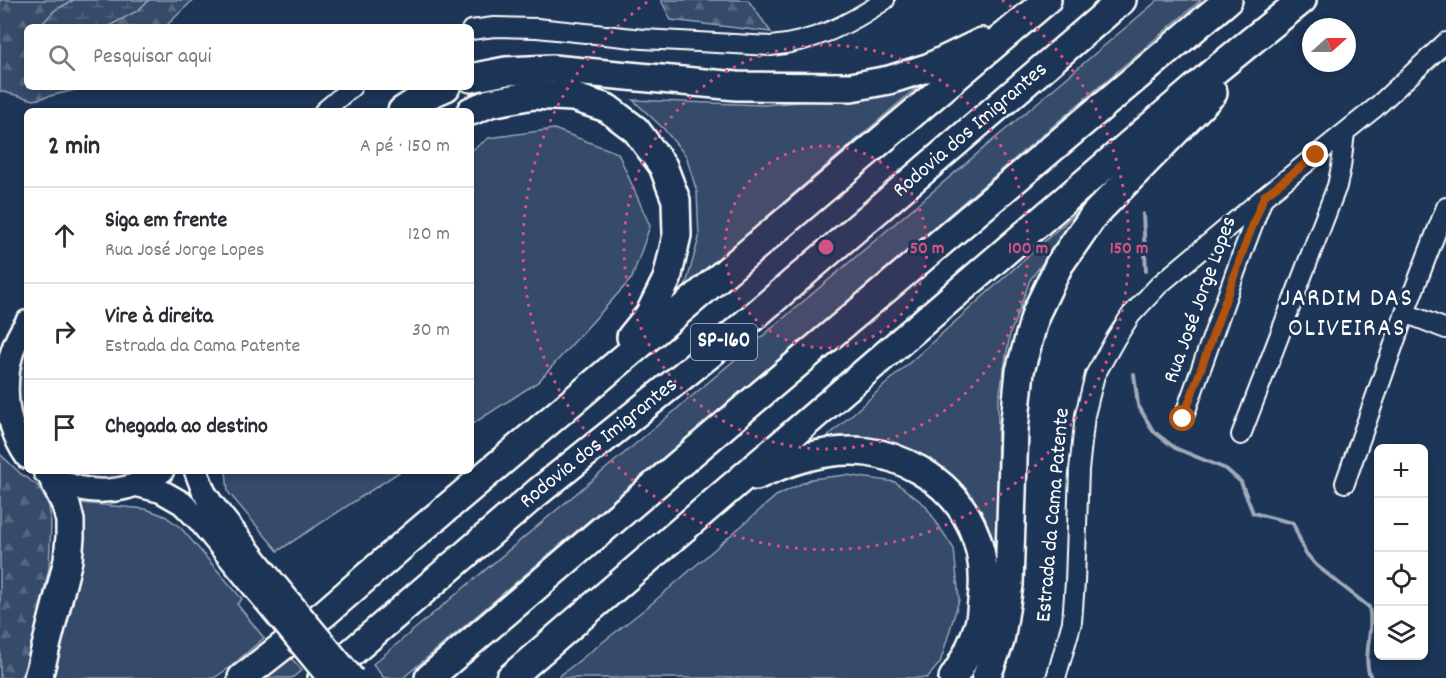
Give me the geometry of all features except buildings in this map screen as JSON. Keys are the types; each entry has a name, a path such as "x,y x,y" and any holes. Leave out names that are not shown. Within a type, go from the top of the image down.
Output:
{"highway":[{"name":"Rodovia dos Imigrantes","path":"322,678 538,492 710,354 1122,0"},
{"name":"SP-160","path":"429,678 753,400 1228,0"},
{"path":"510,678 1217,69 1303,0"},
{"path":"986,678 1000,641 1010,585 1014,430 1020,371 1036,313 1059,265 1094,215 1303,0"},
{"path":"474,77 506,71 552,69 737,86 851,87 889,80 930,67 973,48 1037,8"},
{"path":"242,678 325,613 1037,8"},
{"path":"407,108 439,90"},
{"path":"474,110 490,103 532,95 573,97 608,108 636,130 663,166 676,201 676,235 667,279 649,315 596,381"},
{"path":"730,488 779,465 806,457 839,452 867,452 901,460 932,477 955,499 972,525 981,554 984,588 979,623 963,662 953,678"},
{"path":"38,678 68,560 70,537 70,521 66,505 48,475"}],"main road":[{"path":"0,333 24,321"},
{"path":"24,324 12,344 4,365 2,390 2,414 24,453"},
{"path":"48,475 73,486 94,490 116,490 137,485 157,474"},
{"path":"197,474 204,492 329,678"},
{"path":"137,485 160,491 182,502 353,678"}],"street":[{"path":"474,30 494,27 537,28 643,39 786,45 821,36 843,26 885,0"},
{"name":"Estrada da Cama Patente","path":"1056,678 1072,622 1076,582 1080,459 1085,415 1095,375 1116,338 1131,315 1159,285 1264,196 1375,108 1446,42"},
{"path":"328,108 348,90"},
{"path":"1241,435 1337,186 1346,132"},
{"name":"Rua José Jorge Lopes","path":"1183,419 1264,196"},
{"path":"1345,483 1405,313 1446,207"},
{"path":"1405,313 1446,329"}],"green space":[{"path":"0,0 74,0 55,10 42,24 24,24 24,90 75,90 34,100 0,91"},
{"path":"74,0 149,0 137,11 113,24 42,24 55,10"},
{"path":"149,0 193,0 168,24 113,24 137,11"},
{"path":"661,0 748,0 771,32 671,20"},
{"path":"1158,0 1201,0 403,678 384,678 373,664"},
{"path":"923,82 685,288 699,238 697,192 686,156 663,128 633,100 763,105 866,96"},
{"path":"554,129 618,153 650,226 632,278 538,382 474,423 474,149 489,138"},
{"path":"1108,184 1061,237 1030,280 1010,334 998,404 999,576 989,532 970,497 941,466 909,451 817,446"},
{"path":"24,344 24,431 20,425 15,365"},
{"path":"0,454 38,486 49,506 51,524 49,568 29,660 20,678 0,678"},
{"path":"78,474 130,474 121,477 87,477"},
{"path":"226,474 396,474 278,551 228,492"},
{"path":"846,475 895,482 925,505 954,549 959,600 940,663 927,678 557,678 650,605 776,496 811,479"},
{"path":"81,503 146,509 165,516 181,528 242,599 237,604 264,638 214,678 48,678"},
{"path":"291,658 302,670 292,678 266,678"}],"waterway":[{"path":"1143,214 1146,271"},
{"path":"1134,374 1138,405 1153,431 1175,448 1226,469 1241,482 1253,513 1293,523 1305,552 1316,565 1369,607 1367,661 1371,678"}],"district":[{"name":"JARDIM DAS OLIVEIRAS","path":"1347,314"}],"route":[{"path":"1183,419 1264,196 1316,155"}]}
